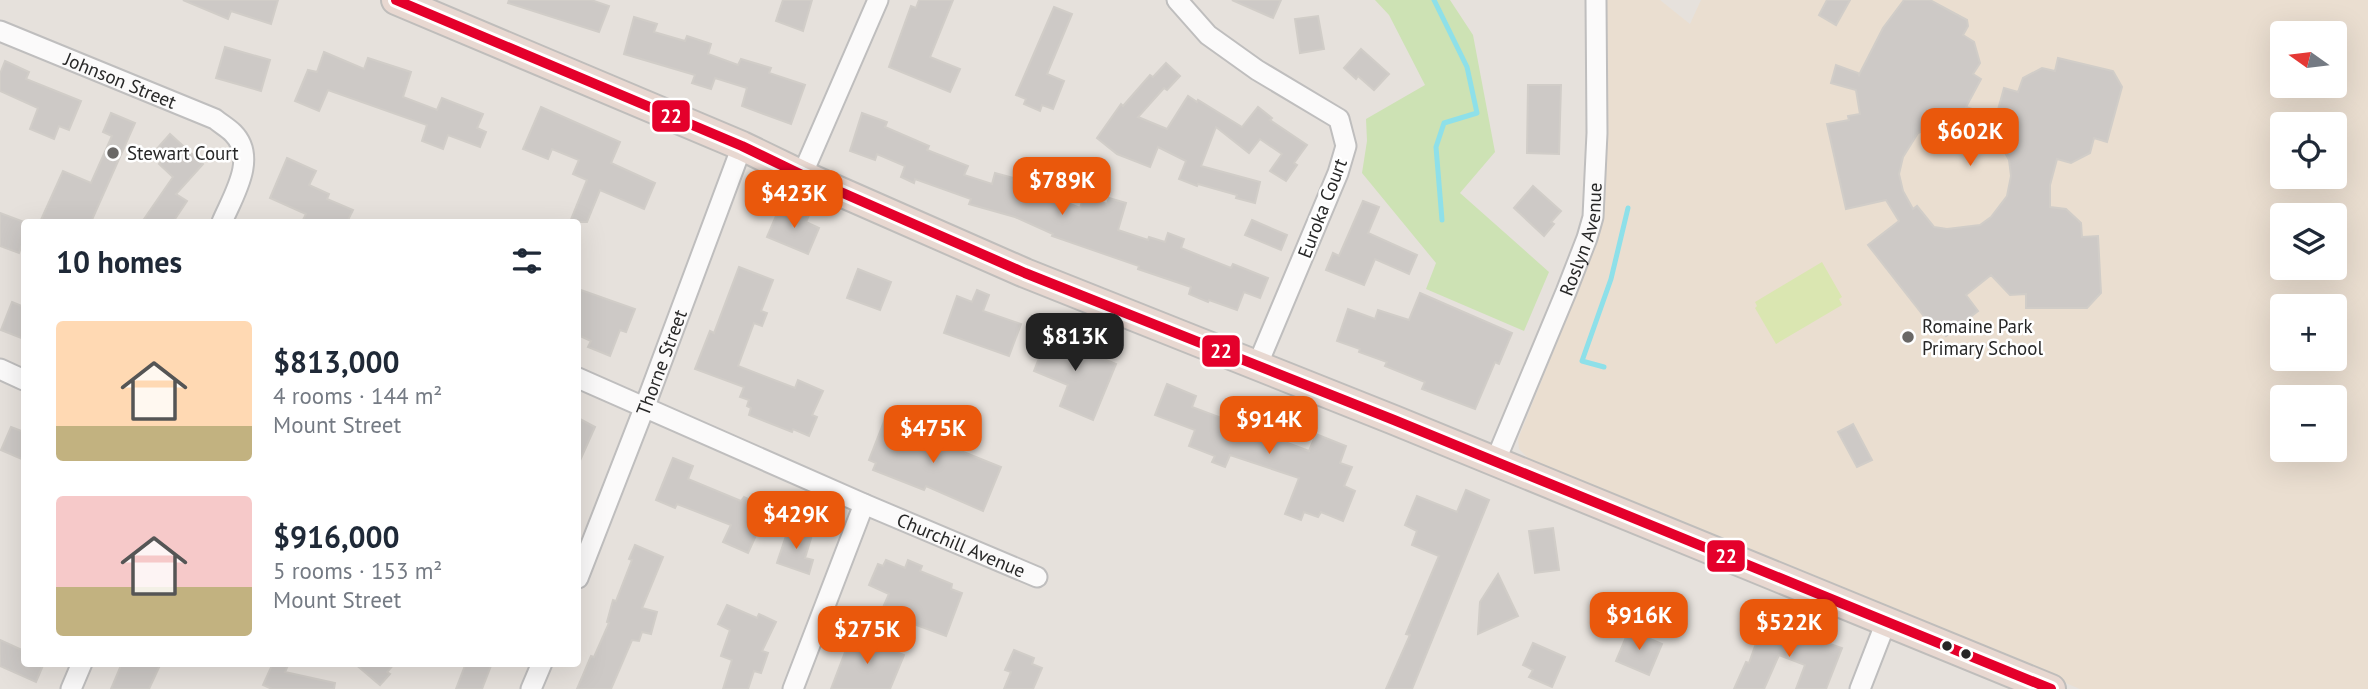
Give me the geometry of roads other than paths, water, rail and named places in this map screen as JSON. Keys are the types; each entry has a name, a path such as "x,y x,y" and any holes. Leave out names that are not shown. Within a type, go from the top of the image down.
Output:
{"highway":[{"path":"396,0 742,146 1025,273 2051,689"}],"street":[{"path":"802,175 878,0"},
{"name":"Euroka Court","path":"1177,0 1209,35 1257,70 1339,119 1346,146 1338,173 1257,366"},
{"name":"Roslyn Avenue","path":"1495,463 1566,292 1593,217 1597,132 1596,0"},
{"name":"Johnson Street","path":"0,31 215,119 235,135 244,153 243,174 223,219"},
{"name":"Thorne Street","path":"581,570 742,146"},
{"path":"0,369 21,379"},
{"name":"Churchill Avenue","path":"581,379 864,505 1037,578"},
{"path":"793,689 864,505"},
{"path":"1860,689 1886,622"},
{"path":"71,689 80,667"},
{"path":"531,689 540,667"}],"waterway":[{"path":"1434,0 1467,67 1477,113 1444,123 1436,147 1442,220"},
{"path":"1604,367 1582,361 1611,279 1628,208"}],"place":[{"name":"Stewart Court","path":"113,153"},
{"name":"Romaine Park Primary School","path":"1908,337"}]}
